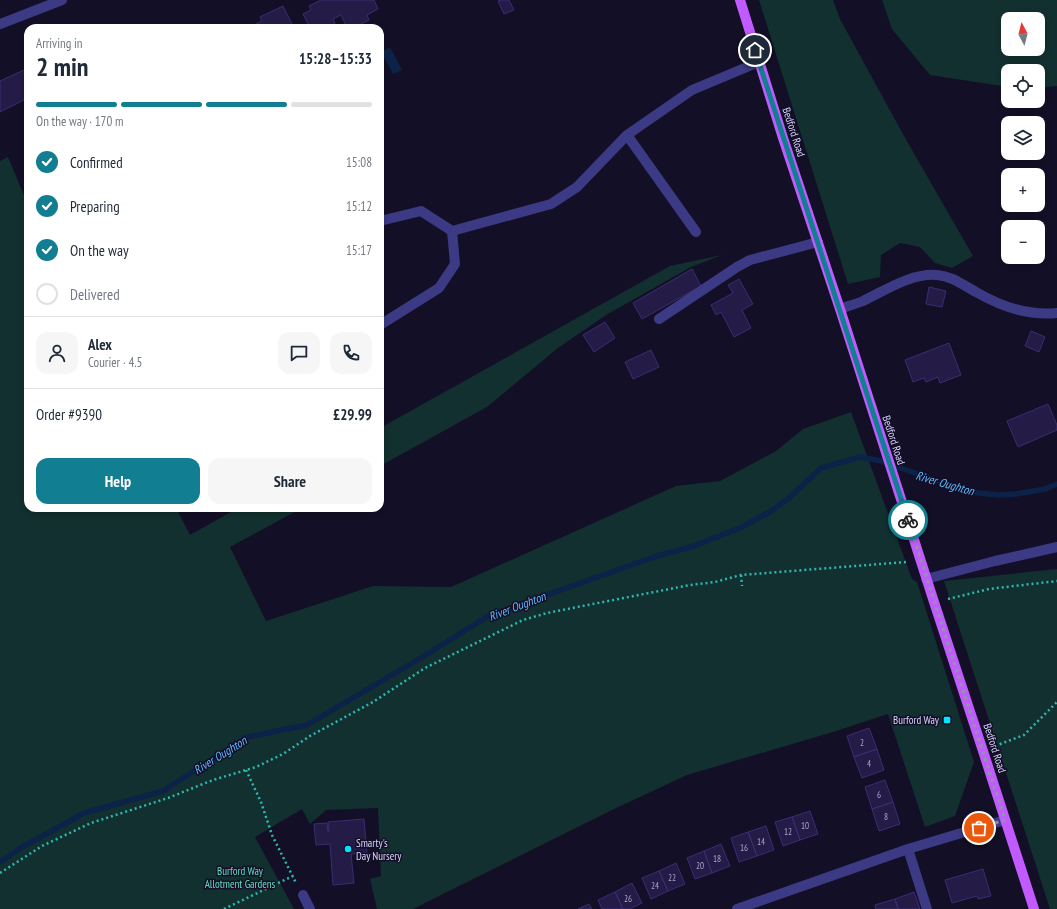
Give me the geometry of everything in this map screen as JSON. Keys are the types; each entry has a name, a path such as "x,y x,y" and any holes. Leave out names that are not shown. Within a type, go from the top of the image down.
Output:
{"main road":[{"name":"Bedford Road","path":"740,0 926,579 1034,909"}],"street":[{"path":"0,24 62,0"},
{"path":"384,220 421,211 452,231 551,204 577,187 627,136 692,90 759,62"},
{"path":"627,136 696,232"},
{"path":"384,322 438,288 455,264 452,231"},
{"path":"659,319 750,260 818,242"},
{"path":"840,309 862,301 912,278 937,275 946,276 986,298 1016,309 1032,313 1057,313"},
{"path":"926,579 1002,559 1057,547"},
{"path":"737,909 908,849 1005,820"},
{"path":"908,849 927,909"},
{"path":"303,896 310,909"}],"path":[{"path":"0,873 42,846 91,822 168,798 212,780 246,770 283,754 310,736 373,702 425,668 523,620 547,613 690,585 715,582 741,575 921,561"},
{"path":"741,575 742,586"},
{"path":"934,602 989,589 1057,581"},
{"path":"983,751 1024,736 1057,702"},
{"path":"246,770 261,802 272,836 303,896"},
{"path":"224,909 293,876"}],"green space":[{"path":"759,0 833,0 840,19 904,136 973,256 952,268 935,263 920,247 900,243 881,255 880,277 848,284"},
{"path":"882,0 1057,0 1057,86 1045,87 1045,64 1001,64 1001,86 930,75 892,29"},
{"name":"Burford Way Allotment Gardens","path":"8,157 24,195 24,512 178,512 190,535 231,512 295,512 230,547 266,621 373,586 451,587 676,486 720,481 776,451 803,429 851,412 912,579 917,582 974,762 955,816 925,827 888,714 833,732 687,775 614,809 413,909 377,909 370,879 381,876 378,808 326,810 310,824 302,809 255,837 294,909 0,909 0,161"},
{"path":"722,255 691,267 606,315 558,348 487,407 384,464 384,426 670,266"},
{"path":"1057,569 1057,909 1050,909 944,581"}],"water":[{"path":"390,47 402,70 393,74 384,58 384,50"}],"building":[{"path":"321,0 374,0 378,9 367,15 369,20 361,24 345,24 341,15 333,19 335,23 333,24 308,24 303,14 311,10 309,6"},
{"path":"509,0 514,10 504,14 498,1"},
{"path":"283,6 292,24 256,24 262,21 260,17"},
{"path":"24,70 24,100 0,112 0,81"},
{"path":"692,269 701,286 642,319 633,303"},
{"path":"739,279 753,304 742,310 751,328 734,337 721,312 716,315 711,305 733,293 728,285"},
{"path":"929,287 946,291 942,307 926,304"},
{"path":"605,322 615,338 594,352 583,335"},
{"path":"1031,331 1045,337 1039,352 1025,346"},
{"path":"949,343 961,375 940,383 938,377 926,382 924,378 913,382 905,360"},
{"path":"651,350 659,367 633,379 625,362"},
{"path":"1048,404 1057,425 1057,430 1018,447 1007,421"},
{"path":"869,728 877,749 854,757 847,736"},
{"path":"877,749 884,770 862,778 854,757"},
{"path":"885,780 893,802 872,809 865,787"},
{"path":"893,802 900,824 879,831 872,809"},
{"path":"810,811 818,834 800,840 792,817"},
{"path":"792,817 800,840 783,846 775,822"},
{"name":"Smarty's Day Nursery","path":"364,819 367,853 351,854 354,883 333,885 330,844 316,845 314,824 327,823 329,832 328,822"},
{"path":"766,826 774,850 757,856 748,832"},
{"path":"748,832 757,856 739,862 731,838"},
{"path":"721,844 730,866 712,873 704,851"},
{"path":"704,851 712,873 695,879 687,858"},
{"path":"676,863 685,884 668,891 659,871"},
{"path":"983,869 991,896 978,899 977,896 952,903 945,880"},
{"path":"659,871 668,891 651,899 642,878"},
{"path":"632,883 642,903 630,909 623,909 615,892"},
{"path":"615,892 623,909 602,909 598,900"},
{"path":"914,892 920,909 898,909 895,899"},
{"path":"895,899 898,909 876,909 875,905"},
{"path":"589,904 592,909 578,909"}],"waterway":[{"name":"River Oughton","path":"0,862 19,849 84,813 163,791 247,737 307,725 490,615 657,556 694,546 740,528 773,510 789,498 821,468 861,457 881,461 969,492 999,495 1016,494 1045,489 1057,484"}],"way so far":[{"path":"908,520 1005,820 979,828"}],"place":[{"name":"Burford Way","path":"947,720"},
{"name":"Smarty's Day Nursery","path":"348,849"}],"route":[{"path":"755,50 908,520"}]}
